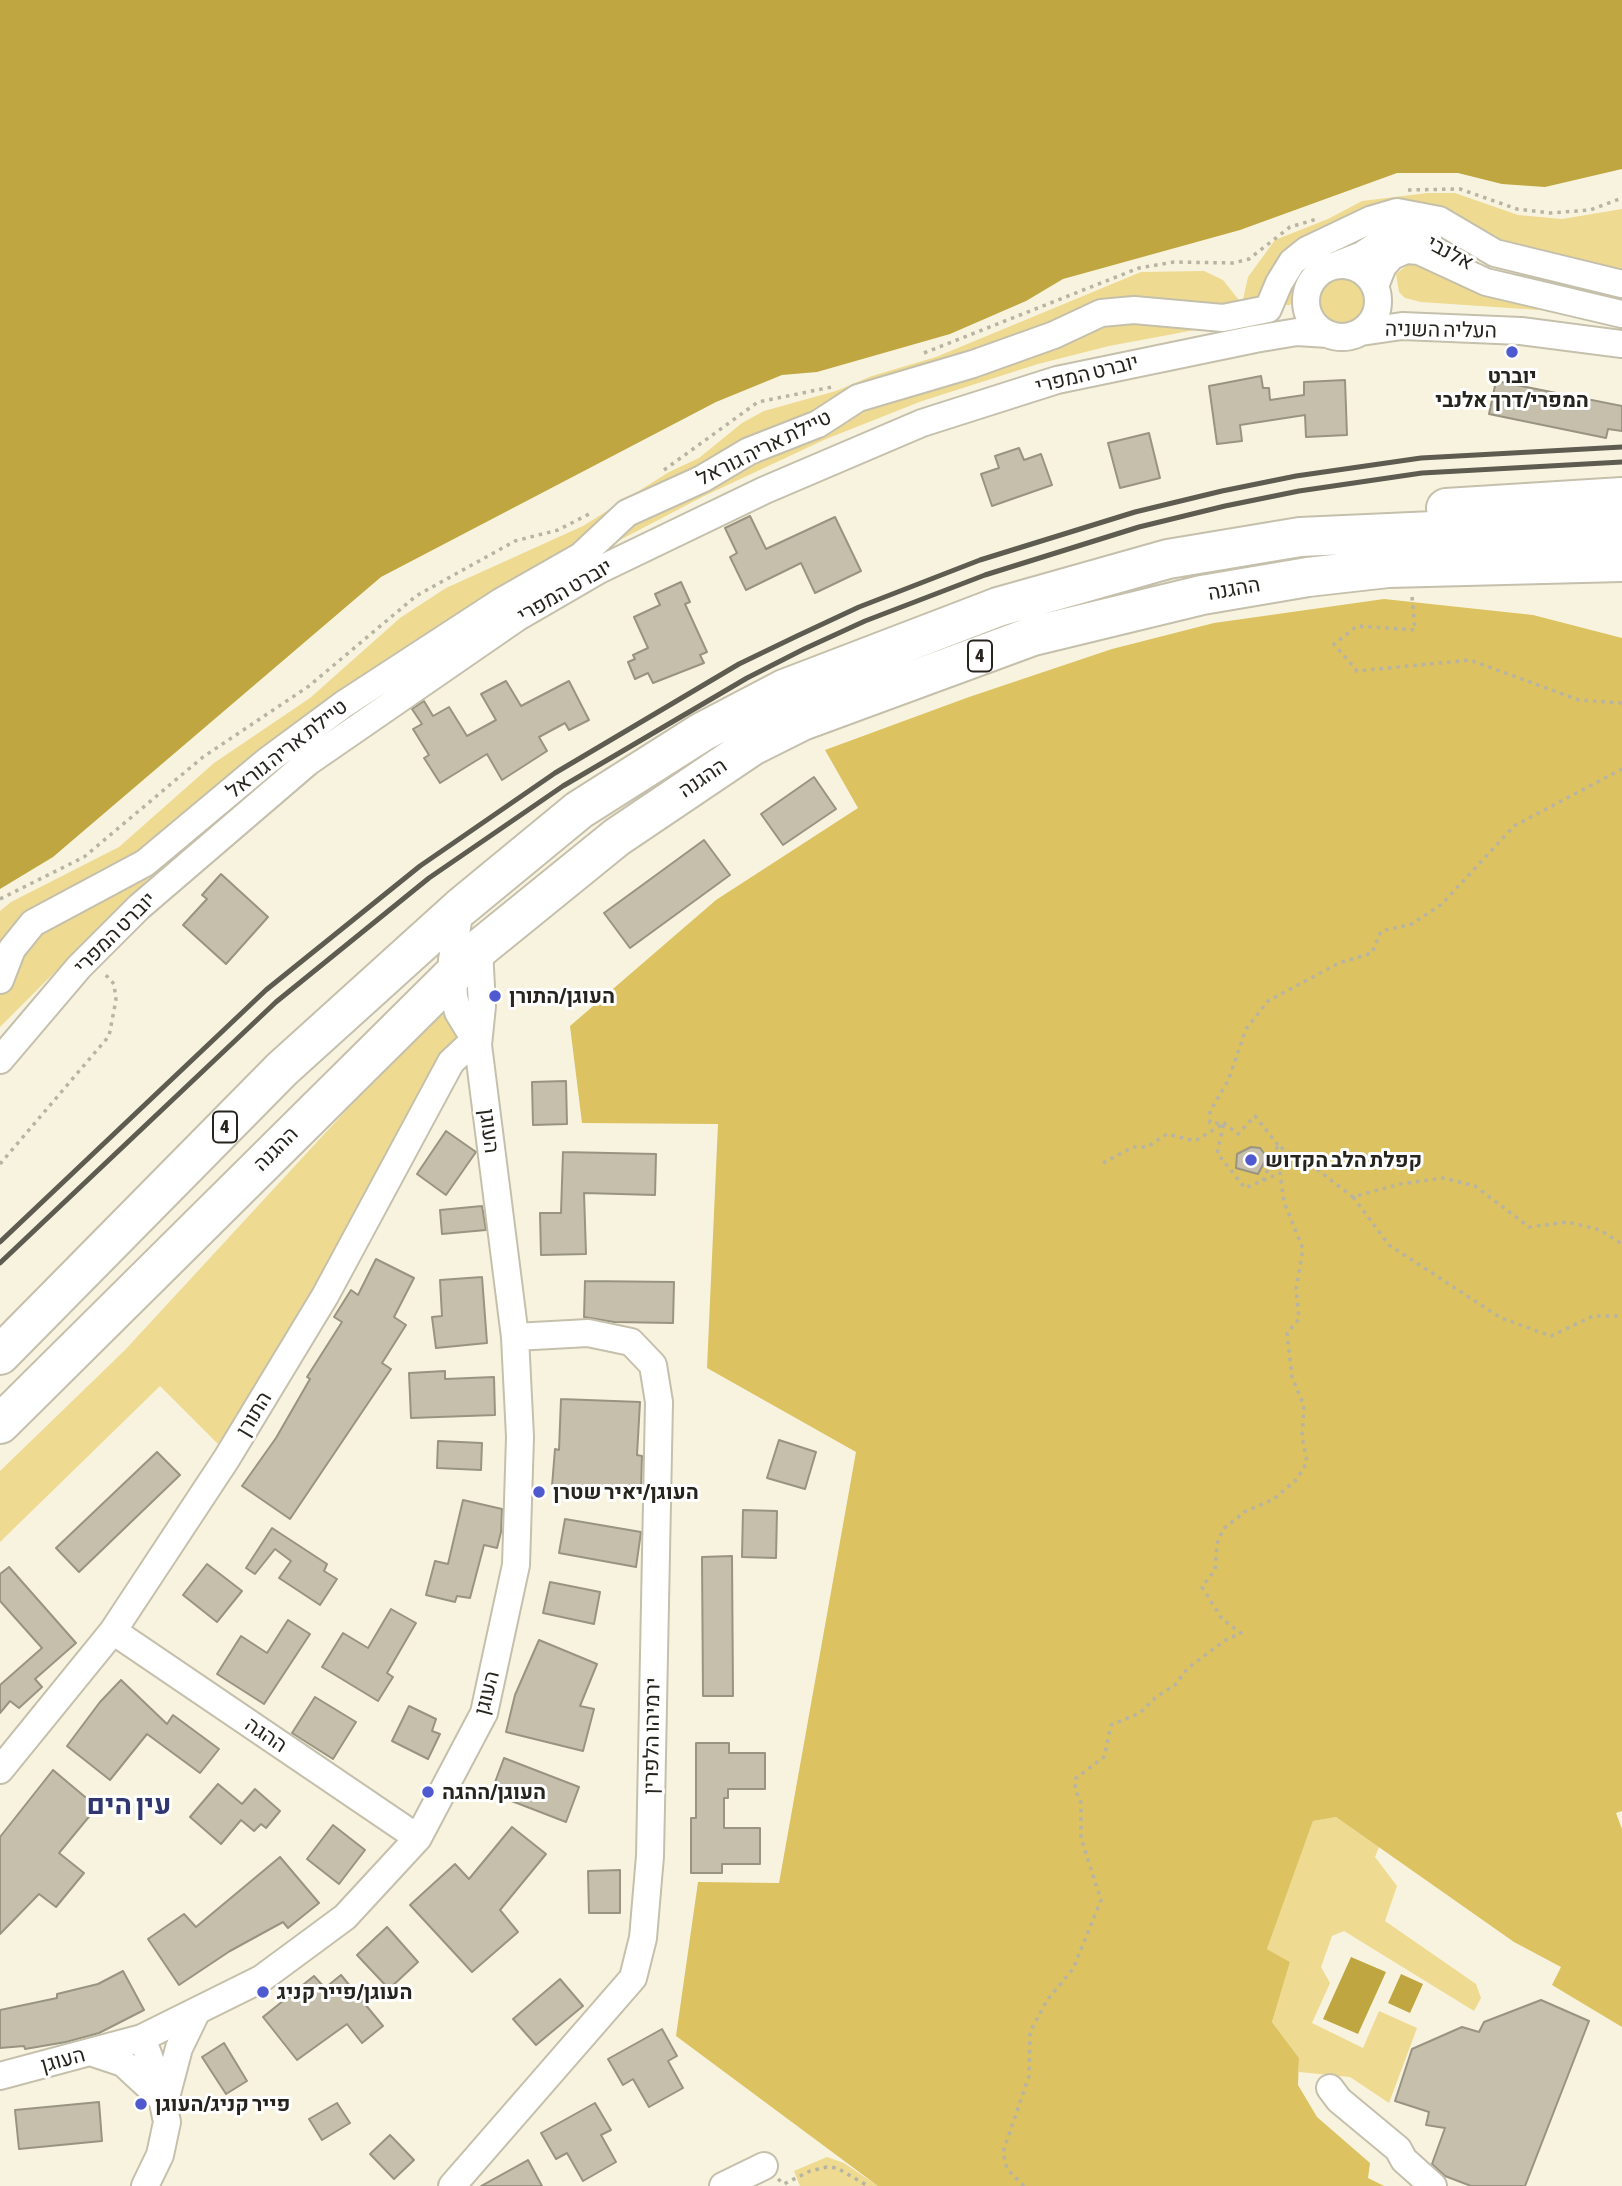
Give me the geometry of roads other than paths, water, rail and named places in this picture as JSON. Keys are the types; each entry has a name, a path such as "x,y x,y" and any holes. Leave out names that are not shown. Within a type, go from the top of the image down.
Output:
{"highway":[{"path":"1300,537 1345,525 1443,508 1622,496"},
{"name":"ההגנה","path":"0,1355 282,1069 460,908 579,810 702,732 784,689 998,607 1168,559 1300,537 1455,530 1622,530"},
{"path":"1555,561 1622,568"},
{"name":"ההגנה","path":"0,1424 479,949 617,837 752,746 802,721 1033,636 1202,595 1308,576 1388,568 1555,561 1622,562"}],"street":[{"name":"טיילת אריה גוראל","path":"0,979 12,949 33,923 145,863 267,761 344,705 502,601 581,556 627,513 702,479 749,451 818,424 858,398 973,365 1054,335 1101,313 1134,310 1223,318 1269,309 1279,283 1292,262 1307,250 1370,220 1396,212 1439,220 1495,253 1622,284"},
{"name":"אלנבי","path":"1339,264 1362,255 1389,237 1429,238 1477,268 1522,289"},
{"name":"אלנבי","path":"1377,290 1383,265 1392,256 1406,250 1432,256 1486,282 1622,314"},
{"path":"1339,264 1361,269 1377,290 1376,314 1361,332 1351,336 1328,334 1310,318 1306,295 1317,274 1339,264"},
{"name":"העליה השניה","path":"1377,290 1387,305 1411,317 1622,344"},
{"name":"יוברט המפרי","path":"1255,339 1281,325 1298,309 1306,295"},
{"name":"העליה השניה","path":"1361,332 1402,326 1521,331"},
{"name":"יוברט המפרי","path":"0,1060 87,959 206,847 308,762 519,617 599,570 765,490 922,423 1057,380 1255,339 1297,332 1328,334"},
{"name":"העוגן","path":"460,908 452,975 458,1012 478,1045"},
{"name":"העוגן","path":"0,2076 142,2038 261,1979 345,1917 418,1838 484,1713 516,1565 520,1437 515,1337 478,1045 482,1006 479,949"},
{"name":"התורן","path":"0,1770 113,1631 227,1458 325,1296 451,1062 466,1048 478,1045"},
{"name":"ירמיהו הלפרין","path":"452,2186 633,1978 643,1938 650,1856 659,1402 653,1365 631,1342 588,1333 515,1337"},
{"name":"ההגה","path":"113,1631 418,1838"},
{"path":"164,2102 178,2048 197,2011"},
{"path":"142,2038 164,2102 167,2122 160,2155 145,2186"},
{"path":"90,2052 123,2063 164,2102"},
{"path":"1330,2088 1339,2100 1398,2149 1404,2160 1433,2186"},
{"path":"723,2186 764,2166"}],"railway":[{"path":"0,1242 266,990 420,866 555,773 739,664 859,607 980,560 1135,512 1296,476 1421,458 1622,447"},
{"path":"0,1263 276,1002 429,878 563,786 747,678 804,649 865,621 985,575 1139,527 1225,506 1299,491 1422,473 1622,462"}],"place":[{"name":"יוברט המפרי/דרך אלנבי","path":"1512,352"},
{"name":"העוגן/התורן","path":"495,996"},
{"name":"קפלת הלב הקדוש","path":"1251,1160"},
{"name":"העוגן/יאיר שטרן","path":"539,1492"},
{"name":"העוגן/ההגה","path":"428,1792"},
{"name":"העוגן/פייר קניג","path":"263,1992"},
{"name":"פייר קניג/העוגן","path":"141,2104"}],"district":[{"name":"עין הים","path":"129,1805"}]}
